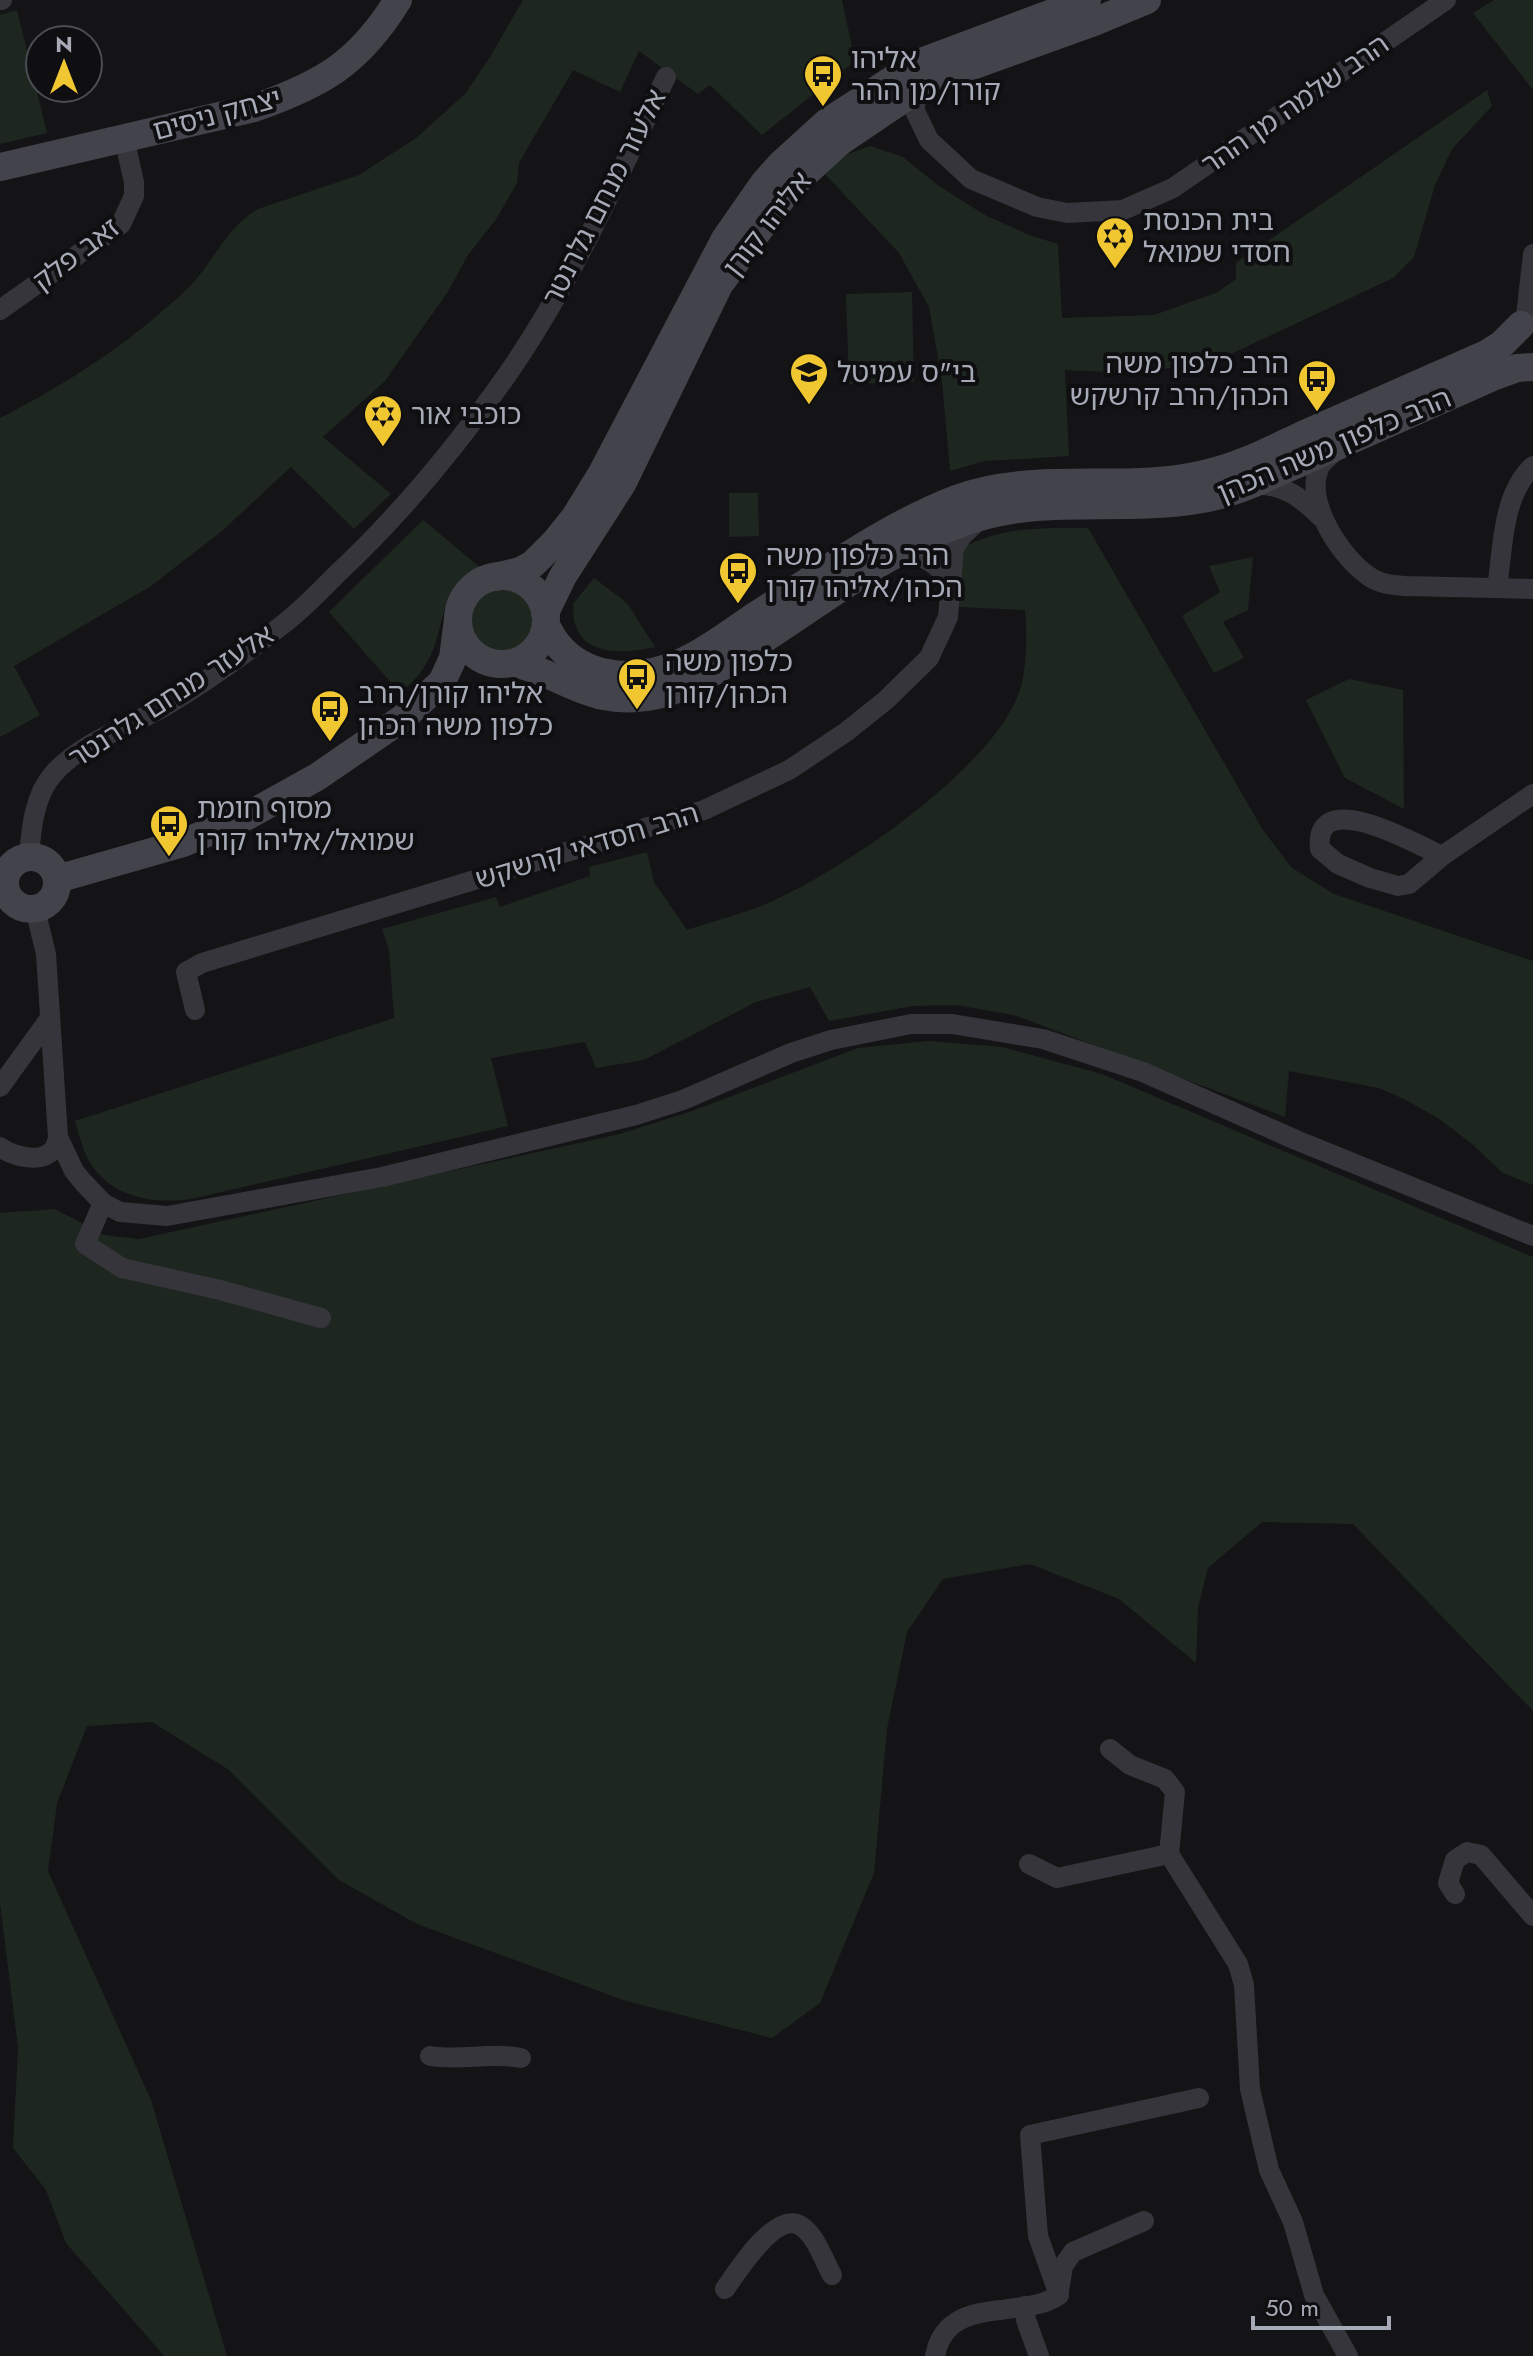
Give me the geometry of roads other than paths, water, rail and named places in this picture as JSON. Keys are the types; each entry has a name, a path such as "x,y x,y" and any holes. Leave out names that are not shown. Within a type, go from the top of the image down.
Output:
{"street":[{"name":"יצחק ניסים","path":"0,167 254,108 312,86 334,74 372,38 398,0"},
{"name":"אליהו קורן","path":"495,577 520,571 533,564 575,517 602,473 725,239 764,183 792,154 851,105 918,63 1087,0"},
{"name":"אליהו קורן","path":"546,619 563,576 622,484 719,285 782,198 818,161 864,124 916,90 952,73 1147,0"},
{"name":"הרב שלמה מן ההר","path":"916,90 915,111 929,140 971,179 1037,207 1067,213 1123,210 1173,188 1446,0"},
{"name":"אלעזר מנחם גלרנטר","path":"29,858 32,825 42,790 53,774 83,750 197,686 288,620 376,537 445,458 508,373 546,312 607,200 666,77"},
{"name":"זאב פלק","path":"0,310 121,224 134,196 124,138"},
{"path":"1533,254 1522,344 1533,359"},
{"name":"הרב כלפון משה הכהן","path":"546,619 552,640 562,651 576,662 599,672 623,675 668,667 710,646 875,538 923,513 992,489 1207,474 1486,354 1502,344 1527,316"},
{"name":"הרב כלפון משה הכהן","path":"505,663 546,673 593,695 623,699 657,695 677,689 722,666 933,534 984,516 1018,510 1212,497 1248,485 1495,376 1517,368 1533,367"},
{"path":"1325,522 1314,485 1319,467 1342,444"},
{"path":"1497,588 1513,493 1533,466"},
{"path":"1248,485 1272,485 1301,497 1325,522 1349,557 1370,577 1386,584 1533,589"},
{"name":"הרב חסדאי קרשקש","path":"195,1010 186,972 202,963 704,810 789,770 846,732 929,658 948,617 954,548 984,516"},
{"path":"903,551 935,564 947,579 951,600"},
{"path":"57,879 183,843 247,816 309,783 430,695 470,673 532,653 543,635 546,619 542,602 528,584 506,576 495,577 480,582 469,591 461,604 449,669 430,695"},
{"path":"458,619 459,632 465,644 484,660 505,663"},
{"path":"1442,856 1358,819 1339,819 1331,823 1322,830 1319,839 1320,849 1338,864 1398,886 1409,884 1442,856 1533,794"},
{"path":"29,858 46,862 57,879 52,898 35,909 16,904 3,888 10,868 18,861 29,858"},
{"path":"35,909 46,954 58,1137 74,1171 103,1203 120,1212 167,1216 382,1177 636,1115 683,1100 791,1053 831,1040 911,1024 952,1024 1043,1039 1143,1072 1309,1146 1533,1236"},
{"path":"0,1087 50,1018"},
{"path":"0,1147 23,1156 43,1156 54,1149 58,1137"},
{"path":"103,1203 85,1244 122,1268 233,1293 321,1318"},
{"path":"1110,1749 1130,1765 1165,1779 1175,1792 1169,1854 1238,1964 1244,1985 1250,2089 1269,2170 1293,2222 1314,2295 1348,2356"},
{"path":"1455,1894 1448,1883 1455,1860 1467,1852 1481,1855 1533,1916"},
{"path":"1029,1864 1057,1878 1169,1854"},
{"path":"430,2056 451,2059 493,2055 521,2058"},
{"path":"1059,2295 1038,2236 1030,2135 1199,2098"},
{"path":"1059,2295 1063,2266 1073,2252 1144,2221"},
{"path":"725,2289 760,2242 788,2224 797,2224 806,2231 832,2275"},
{"path":"935,2356 944,2334 959,2321 988,2310 1025,2306 1059,2295"},
{"path":"1025,2306 1026,2320 1039,2356"}],"place":[{"name":"אליהו קורן/מן ההר","path":"823,108"},
{"name":"בית הכנסת חסדי שמואל","path":"1115,270"},
{"name":"בי\"ס עמיטל","path":"809,406"},
{"name":"הרב כלפון משה הכהן/הרב קרשקש","path":"1317,413"},
{"name":"כוכבי אור","path":"383,448"},
{"name":"הרב כלפון משה הכהן/אליהו קורן","path":"738,605"},
{"name":"כלפון משה הכהן/קורן","path":"637,711"},
{"name":"אליהו קורן/הרב כלפון משה הכהן","path":"330,743"},
{"name":"מסוף חומת שמואל/אליהו קורן","path":"169,858"}]}
